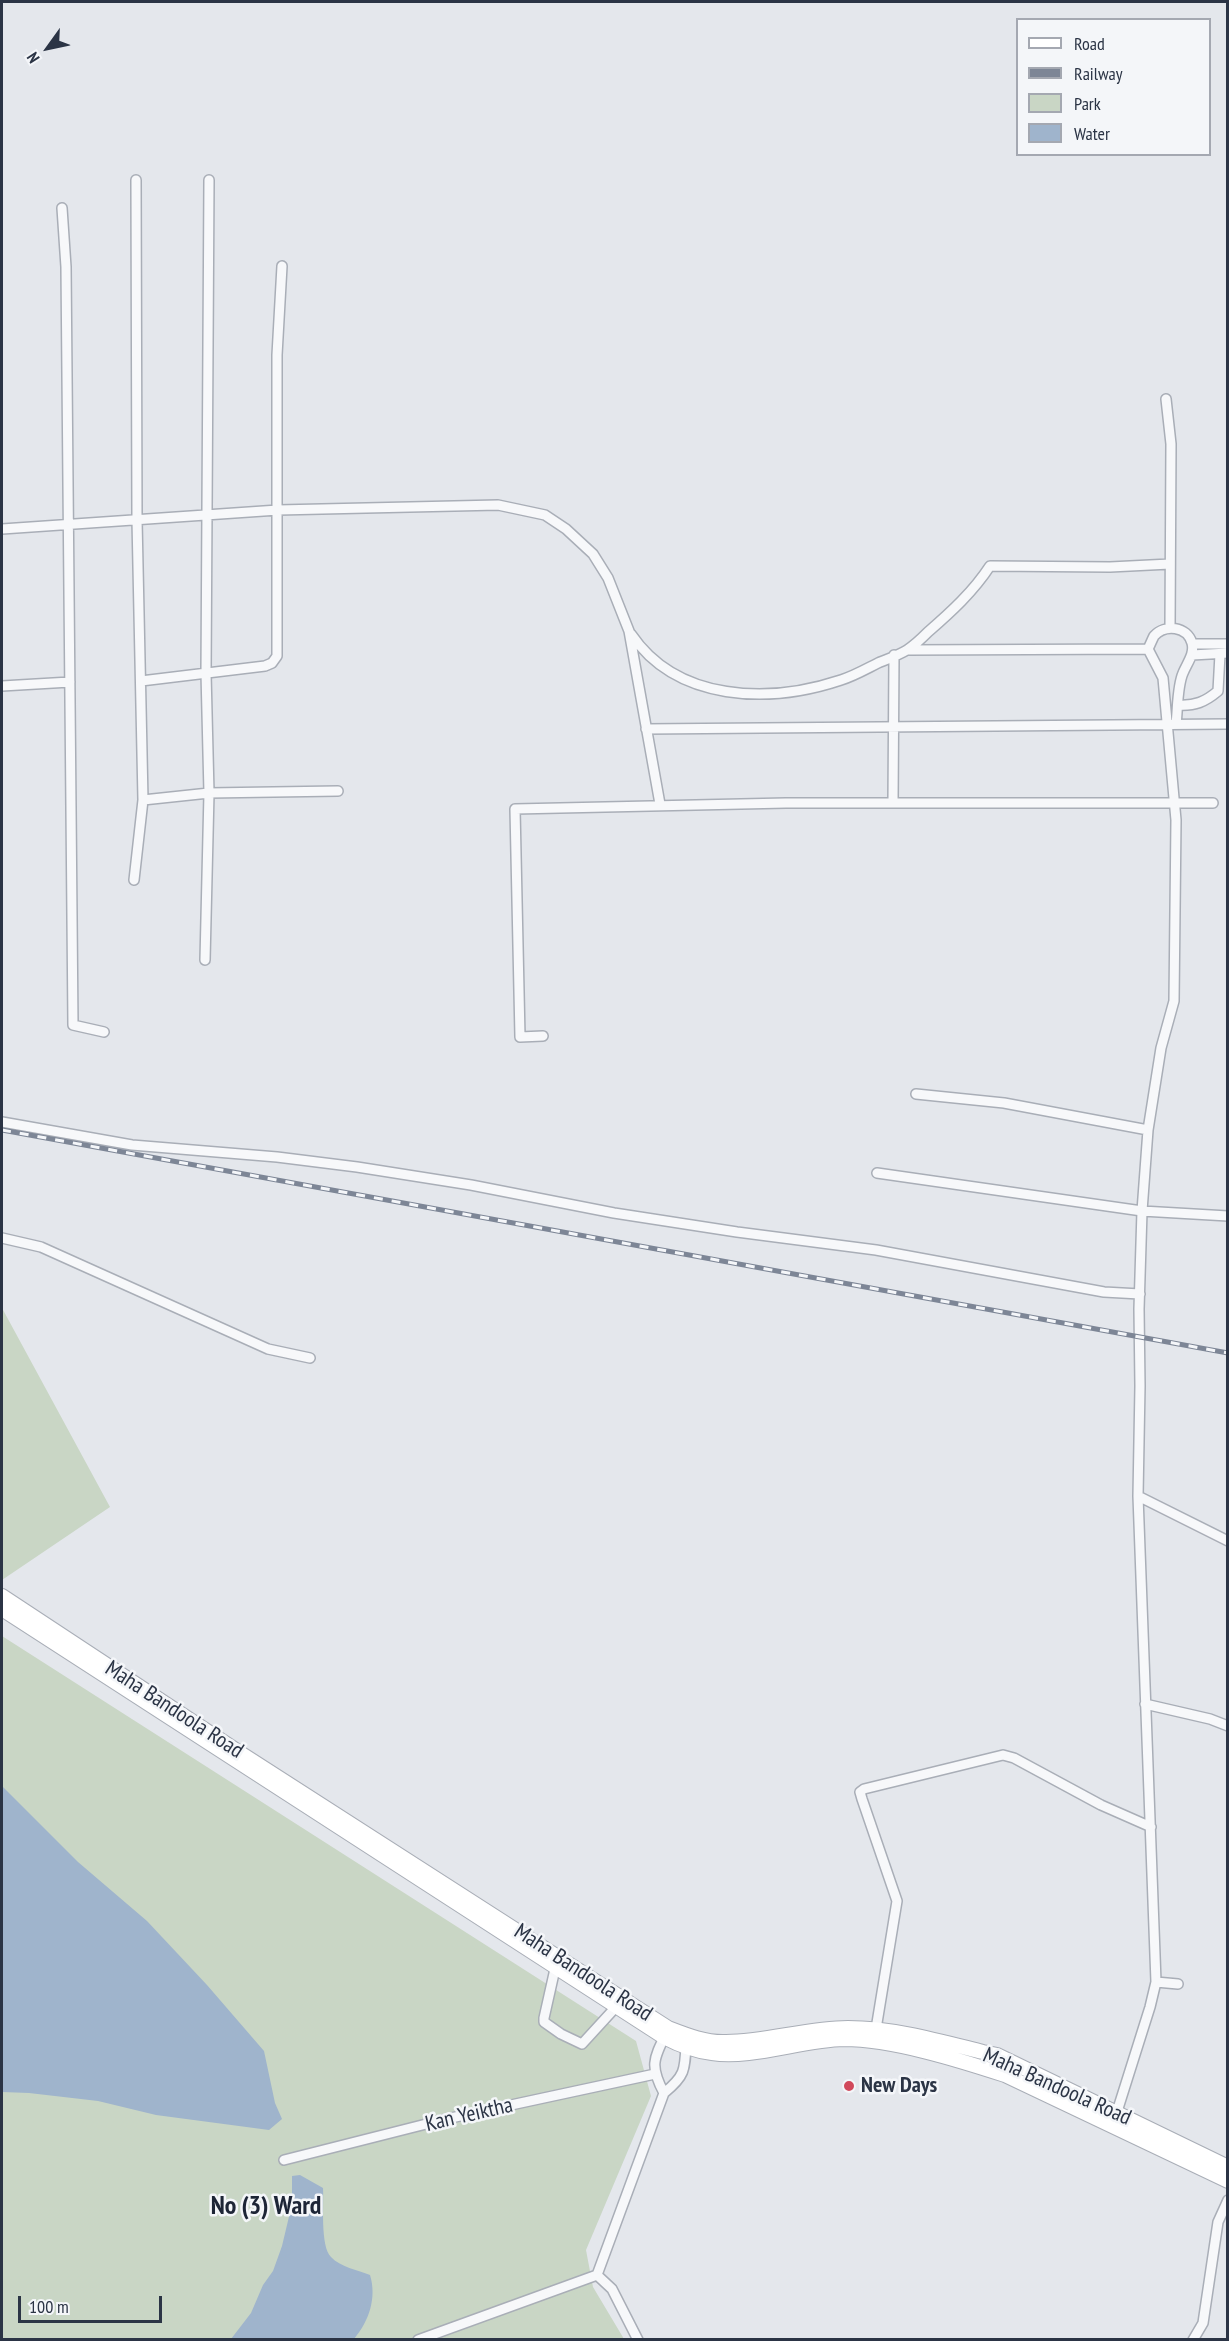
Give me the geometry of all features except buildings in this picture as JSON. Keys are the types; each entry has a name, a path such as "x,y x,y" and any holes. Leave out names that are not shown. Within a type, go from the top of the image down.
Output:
{"main road":[{"name":"Maha Bandoola Road","path":"2,1596 666,2033"},
{"name":"Maha Bandoola Road","path":"2,1609 615,2008 666,2033 723,2054 875,2034 1005,2075 1115,2120 1227,2172"}],"street":[{"path":"134,879 143,800 137,520 136,180"},
{"path":"205,960 209,793 206,515 209,180"},
{"path":"62,208 66,267 73,1025 104,1032"},
{"path":"141,681 265,666 272,663 277,656 277,355 282,266"},
{"path":"1167,399 1172,444 1170,628"},
{"path":"2,529 278,510 498,505 544,515 566,529 592,554 608,578 629,631 660,804"},
{"path":"908,650 976,588 990,566 1110,567 1170,564"},
{"path":"1148,649 1155,636 1170,628 1179,629 1189,635 1193,644 1192,655 1182,675 1178,705 1171,724"},
{"path":"629,631 642,650 670,672 714,691 749,695 777,694 834,682 908,650 1148,649"},
{"path":"1193,644 1227,645"},
{"path":"1115,2120 1156,1982 1138,1496 1140,1294 1142,1211 1148,1130 1161,1048 1174,1001 1175,803 1171,724 1163,678 1148,649"},
{"path":"1178,705 1189,706 1206,701 1218,691 1223,653 1192,655"},
{"path":"893,802 894,655"},
{"path":"2,686 70,682"},
{"path":"646,729 1227,723"},
{"path":"143,800 209,793 338,791"},
{"path":"543,1036 520,1037 515,809 660,804 1213,802"},
{"path":"916,1094 1004,1103 1148,1130"},
{"path":"2,1122 132,1145 277,1157 357,1167 471,1185 614,1213 876,1250 1104,1292 1140,1294"},
{"path":"877,1173 1142,1211 1227,1216"},
{"path":"2,1238 41,1247 268,1349 310,1359"},
{"path":"1138,1496 1227,1541"},
{"path":"1145,1704 1210,1719 1227,1726"},
{"path":"875,2034 897,1901 862,1799 860,1792 864,1788 1003,1755 1014,1758 1101,1805 1151,1827"},
{"path":"555,1969 544,2022 561,2034 582,2044 615,2008"},
{"path":"1156,1982 1178,1984"},
{"path":"664,2093 655,2074 654,2059 666,2033"},
{"path":"418,2340 597,2275 664,2093 684,2073 687,2042"},
{"name":"Kan Yeiktha","path":"284,2160 446,2119 655,2074"},
{"path":"1193,2340 1203,2323 1218,2222 1227,2200"},
{"path":"597,2275 612,2289 638,2340"}],"green space":[{"path":"2,1308 110,1507 2,1580"},
{"path":"2,1636 636,2041 651,2096 586,2250 593,2287 624,2339 2,2339"}],"water":[{"path":"2,1786 78,1862 147,1921 264,2051 275,2103 282,2119 269,2130 156,2115 98,2101 2,2092"},
{"path":"300,2175 323,2188 325,2244 331,2257 344,2266 370,2275 373,2292 368,2317 354,2339 231,2339 251,2313 263,2285 273,2271 282,2246 292,2204 292,2176"}],"railway":[{"path":"2,1130 1228,1353"}],"place":[{"name":"New Days","path":"849,2086"}],"district":[{"name":"No (3) Ward","path":"266,2207"}]}
